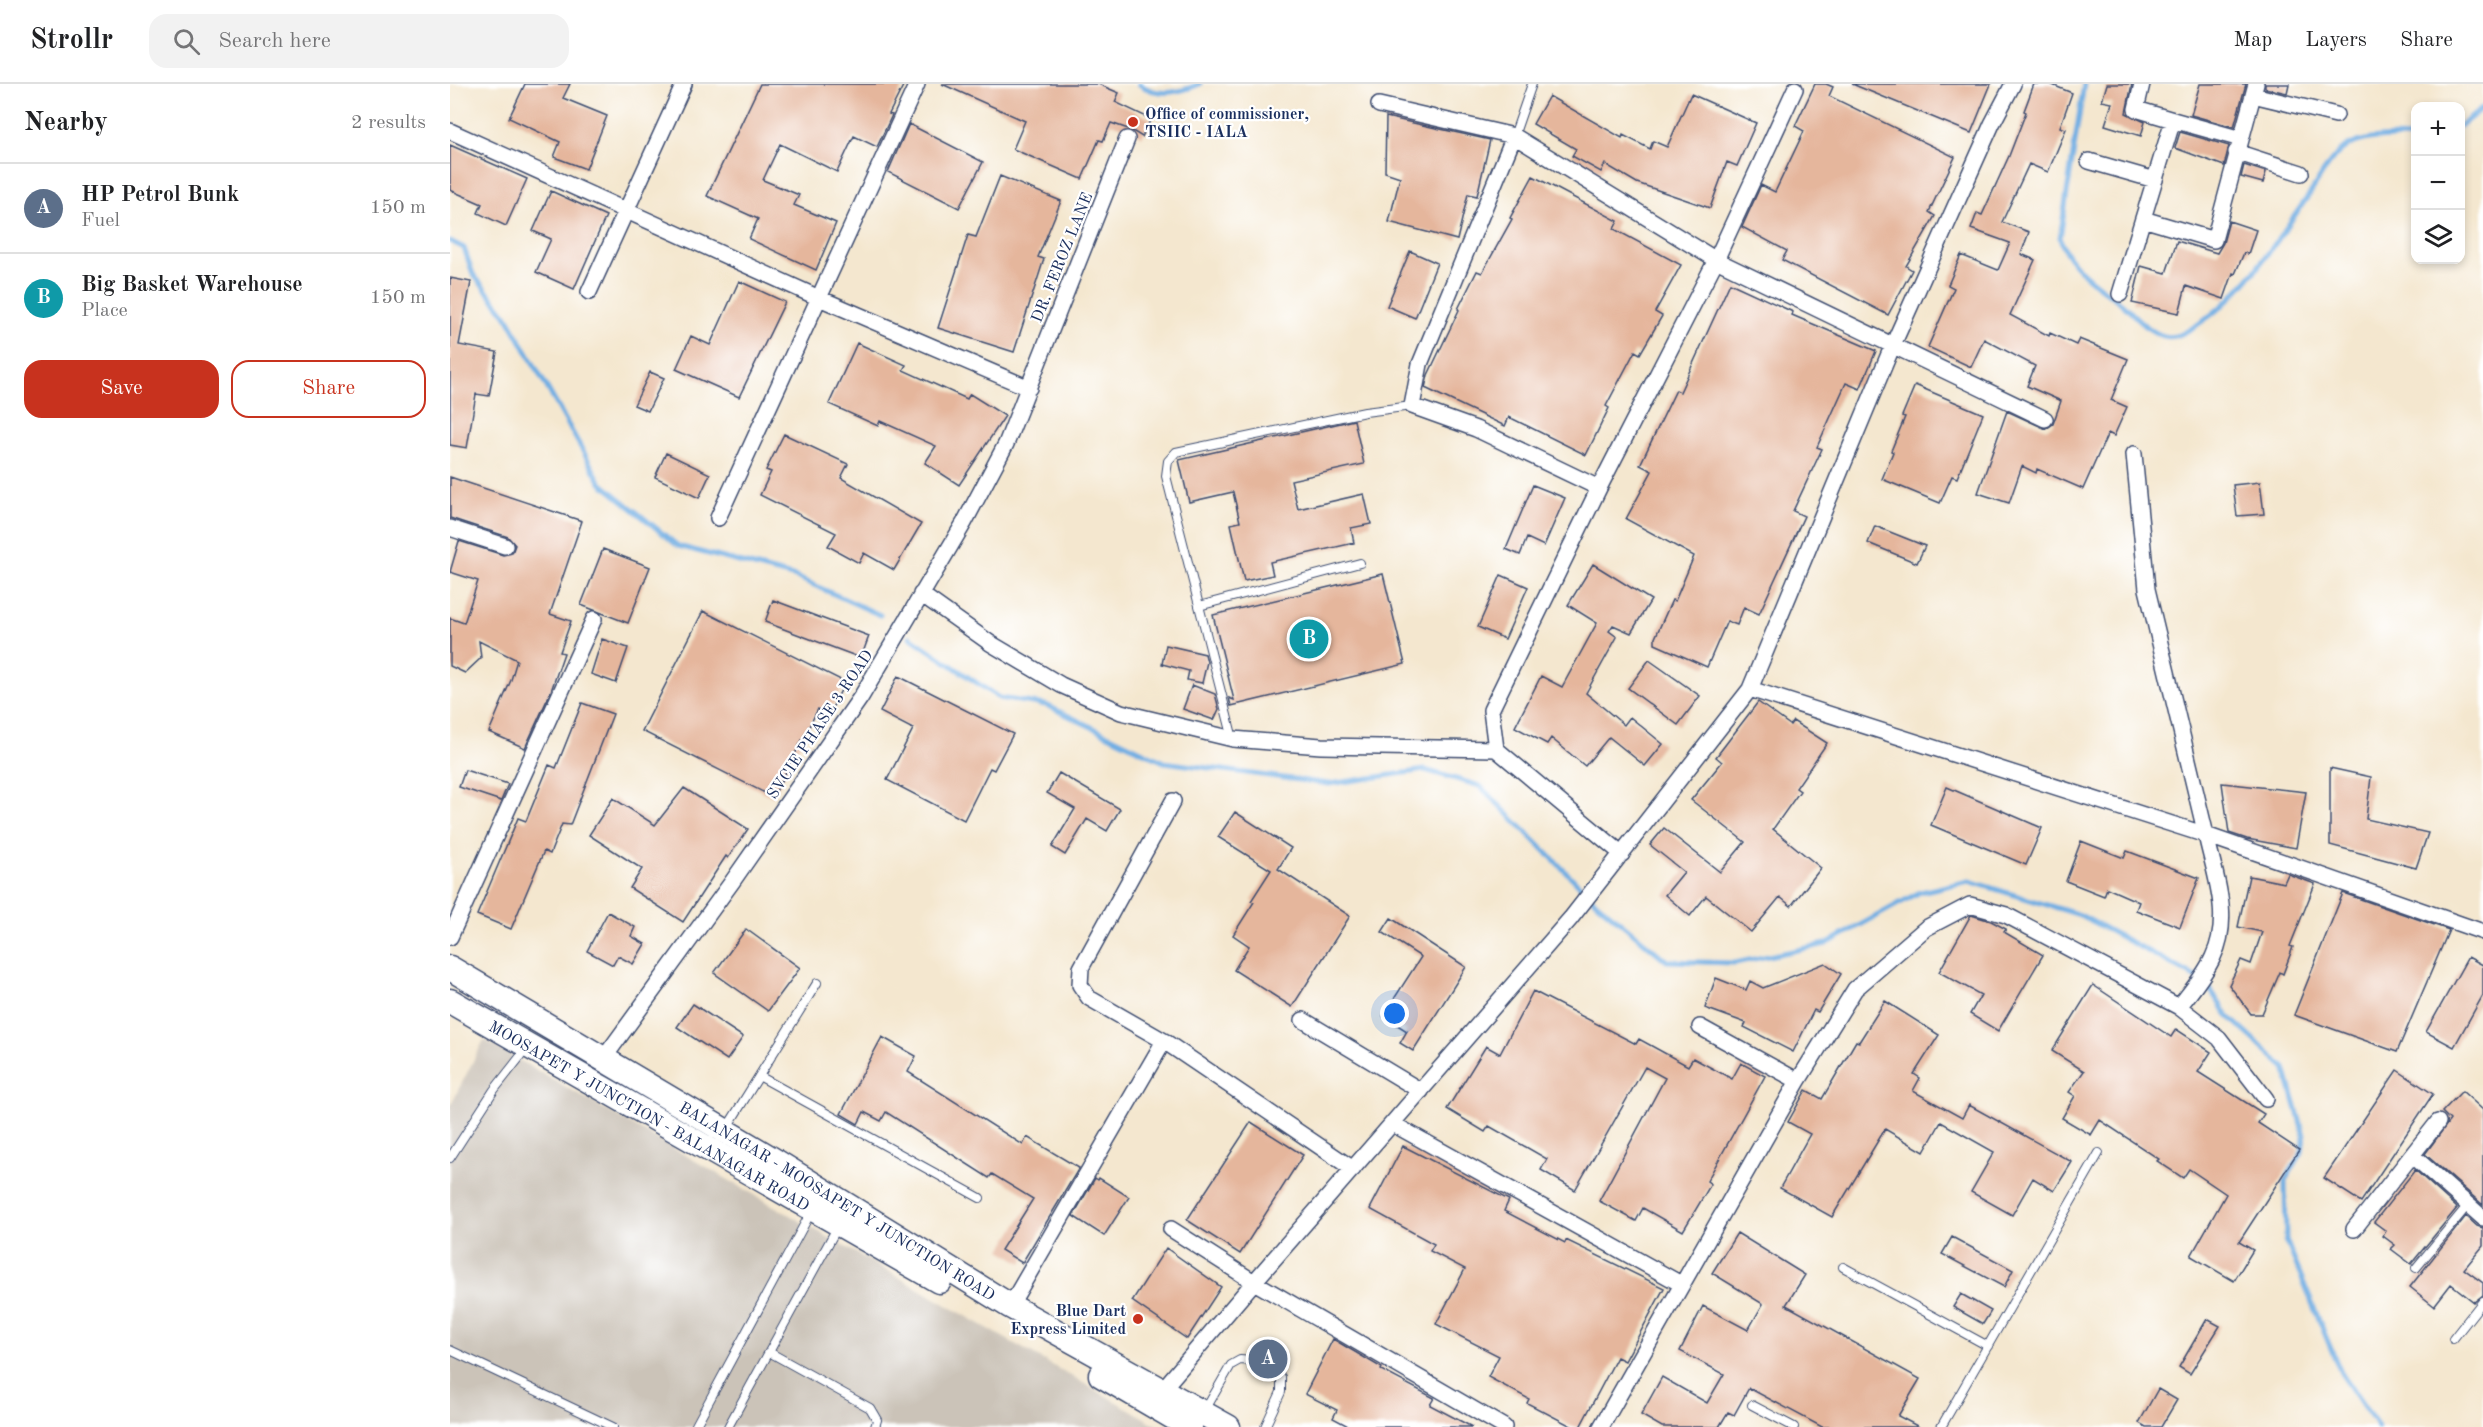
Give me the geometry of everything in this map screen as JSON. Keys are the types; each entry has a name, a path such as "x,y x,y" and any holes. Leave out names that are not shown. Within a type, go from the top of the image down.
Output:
{"main road":[{"name":"BALANAGAR - MOOSAPET Y JUNCTION ROAD","path":"450,968 725,1131 1010,1306 1162,1390 1197,1420 1228,1427"},
{"name":"MOOSAPET Y JUNCTION - BALANAGAR ROAD","path":"450,1001 813,1208 1197,1420"}],"street":[{"path":"589,292 684,84"},
{"path":"718,518 917,84"},
{"path":"1162,1390 1571,918 1750,689 1892,347 1992,124 2013,84"},
{"path":"2142,84 2136,109 2173,120 2301,173"},
{"path":"1496,749 1491,710 1599,488 1716,260 1795,89"},
{"path":"2143,219 2214,240 2255,90 2336,115"},
{"path":"1379,105 1514,136 1716,260 2045,419"},
{"path":"2120,294 2173,120"},
{"path":"450,131 819,298 1029,388"},
{"path":"1514,136 1420,364 1412,406 1476,429 1599,488"},
{"name":"DR. FEROZ LANE","path":"1029,388 1127,139"},
{"path":"2089,161 2155,180"},
{"name":"SVCIE PHASE 3 ROAD","path":"604,1058 848,717 900,632 1006,444 1029,388"},
{"path":"2134,454 2147,589 2223,910 2222,934 2213,958 2179,1007"},
{"path":"450,528 505,546"},
{"path":"921,594 990,643 1061,685 1121,712 1233,739 1321,746 1496,749 1622,854"},
{"path":"450,937 594,619"},
{"path":"1750,689 2206,835 2483,932"},
{"path":"1173,801 1081,968 1080,985 1089,998 1164,1041 1353,1169"},
{"path":"1601,1427 1798,1082 1855,989 1926,928 1970,905 2006,915 2179,1007 2218,1038 2266,1099"},
{"path":"1303,1020 1421,1091"},
{"path":"1700,1027 1798,1082"},
{"path":"1010,1306 1164,1041"},
{"path":"2354,1229 2438,1122"},
{"path":"1393,1124 1681,1284"},
{"path":"2412,1155 2483,1218"},
{"path":"1171,1229 1254,1282 1504,1427"}],"lane":[{"path":"1514,136 1532,84"},
{"path":"1233,739 1166,476 1168,461 1176,452 1365,412 1412,406"},
{"path":"1199,606 1360,563"},
{"path":"725,1131 817,983"},
{"path":"450,1158 494,1090 528,1047"},
{"path":"759,1076 980,1198"},
{"path":"1941,1427 2099,1153"},
{"path":"2415,1268 2468,1205"},
{"path":"695,1427 813,1208"},
{"path":"728,1427 840,1223"},
{"path":"1843,1267 1988,1346"},
{"path":"2453,1339 2483,1301"},
{"path":"450,1350 612,1427"},
{"path":"769,1352 870,1408 877,1420 875,1427"},
{"path":"1197,1420 1231,1365 1240,1360 1252,1361 1275,1370 1281,1377 1281,1392 1265,1427"},
{"path":"1752,1405 1794,1427"}],"shaded area":[{"path":"484,1040 1160,1427 450,1427 450,1106"}],"building":[{"path":"525,84 570,84 563,98 607,116 586,169 554,157 560,142 509,118"},
{"path":"760,84 904,84 889,114 892,115 877,147 854,136 837,172 780,144 763,180 799,195 794,205 836,223 816,270 749,239 758,219 707,196"},
{"path":"942,84 1098,84 1119,93 1115,102 1151,119 1142,137 1131,130 1111,123 1103,141 1099,140 1082,179 1013,149 1025,121"},
{"path":"1815,84 1826,84 1833,87 1829,96 1955,157 1929,212 1935,216 1906,266 1912,270 1888,315 1782,260 1787,251 1742,227 1761,185 1775,192 1804,131 1795,126"},
{"path":"1852,84 1991,84 1971,133"},
{"path":"2034,84 2050,84 2072,93 2060,127 2066,129 2048,172 2029,164 2002,222 2029,232 2021,254 2035,260 2010,315 2049,336 2050,333 2076,345 2079,339 2128,359 2111,400 2127,407 2114,436 2108,433 2083,489 2037,469 2036,473 2022,466 2009,503 1978,493 2007,411 2046,429 2053,424 2061,401 2027,386 2035,366 1984,339 1971,367 1928,347 1954,288 1948,285 1961,255 1998,270 2010,243 1971,229 1977,213 1982,215 2009,156"},
{"path":"2107,84 2132,84 2126,113 2145,122 2141,136 2105,125 2112,103 2102,101"},
{"path":"2200,84 2246,84 2234,127 2191,115"},
{"path":"2265,84 2289,84 2287,93 2265,88"},
{"path":"1691,94 1756,123 1737,166 1727,162 1710,208 1637,183 1605,164 1601,172 1572,156 1576,149 1533,124 1549,96 1622,138 1623,135 1650,149 1653,141 1667,147"},
{"path":"1386,117 1490,140 1477,196 1468,194 1457,240 1389,222 1400,177 1385,172"},
{"path":"909,124 983,162 959,208 888,172"},
{"path":"2180,132 2229,146 2224,166 2175,148"},
{"path":"450,145 527,179 506,226 478,213 482,204 450,190"},
{"path":"2244,165 2266,172 2263,183 2241,177"},
{"path":"1000,176 1061,201 1038,257 1044,259 1014,352 938,328 968,235 976,237"},
{"path":"1533,176 1618,221 1614,229 1681,265 1655,312 1662,316 1640,354 1635,351 1606,406 1609,408 1586,455 1509,417 1505,426 1425,388 1428,375 1477,271 1482,273"},
{"path":"551,191 606,216 574,289 536,272 551,239 533,231"},
{"path":"2229,221 2256,230 2248,254 2244,253 2235,274 2233,273 2224,299 2186,286 2179,313 2132,303 2141,266 2166,273 2177,241 2217,253 2223,243"},
{"path":"1410,251 1437,263 1415,318 1387,306"},
{"path":"450,278 471,282 459,345 497,352 489,396 476,394 467,448 450,445"},
{"path":"739,281 785,302 739,397 676,369 691,336 710,345"},
{"path":"1730,283 1793,312 1792,315 1876,351 1860,389 1846,383 1817,447 1822,449 1793,511 1804,516 1759,614 1744,607 1737,625 1727,621 1707,667 1655,644 1655,638 1672,600 1675,601 1694,556 1626,519 1652,471 1640,465 1676,390 1680,392"},
{"path":"857,343 906,365 903,370 967,399 970,394 1005,416 959,485 925,463 936,446 880,421 878,426 829,404"},
{"path":"650,372 664,378 648,411 634,405"},
{"path":"1915,385 1983,414 1957,478 1952,476 1940,503 1882,479 1905,417 1902,416"},
{"path":"1354,420 1364,464 1291,480 1298,509 1364,494 1371,524 1351,528 1354,543 1270,562 1273,575 1244,581 1231,524 1240,522 1233,492 1189,502 1179,460"},
{"path":"784,434 848,464 841,478 921,524 894,570 864,553 859,563 828,546 836,533 760,495 771,472 766,470"},
{"path":"666,453 710,474 699,498 655,477"},
{"path":"450,477 582,521 550,614 571,621 560,652 564,653 551,691 525,748 489,732 517,660 479,641 481,658 465,673 450,666 450,618 464,623 478,581 450,572 459,541 503,555 512,553 515,545 508,537 450,518"},
{"path":"2260,482 2264,514 2237,516 2233,485"},
{"path":"1533,485 1565,498 1544,546 1527,538 1520,555 1506,549"},
{"path":"1875,526 1925,546 1917,563 1868,543"},
{"path":"603,549 650,567 628,623 581,605"},
{"path":"1593,564 1651,600 1631,633 1613,625 1609,631 1617,637 1586,693 1624,725 1630,717 1663,744 1645,766 1609,737 1585,766 1551,738 1547,744 1515,727 1541,676 1562,687 1597,623 1568,605"},
{"path":"1383,574 1405,664 1231,706 1229,698 1234,700 1213,615"},
{"path":"1501,575 1528,587 1505,639 1478,627"},
{"path":"773,600 869,636 861,658 765,622"},
{"path":"703,611 845,682 829,714 818,709 773,797 642,731"},
{"path":"602,639 628,648 616,683 591,674"},
{"path":"1166,645 1205,654 1207,662 1202,683 1187,680 1189,671 1162,664"},
{"path":"1649,660 1700,696 1678,725 1628,688"},
{"path":"898,676 1013,734 994,770 990,768 964,820 887,780 913,729 880,712"},
{"path":"1192,685 1215,694 1219,709 1214,720 1183,709"},
{"path":"1758,702 1790,725 1793,721 1827,743 1796,788 1800,791 1773,829 1821,868 1791,906 1780,897 1751,932 1706,896 1690,916 1665,895 1684,872 1650,845 1664,828 1720,872 1745,842 1691,800 1722,762 1716,757"},
{"path":"582,703 613,714 570,825 562,824 550,854 544,851 511,929 477,915 518,818 526,821 549,765 556,768"},
{"path":"2330,768 2371,777 2366,819 2428,833 2416,868 2330,845"},
{"path":"465,770 508,784 501,801 459,787"},
{"path":"1059,773 1120,809 1107,831 1087,819 1065,855 1052,847 1075,809 1047,793"},
{"path":"2222,783 2306,792 2296,848 2247,839 2229,833"},
{"path":"1947,787 2042,828 2026,865 1931,825"},
{"path":"684,788 748,829 728,858 726,856 683,922 630,888 642,869 589,835 613,798 655,825"},
{"path":"1235,812 1291,848 1278,869 1350,916 1292,1007 1234,970 1249,946 1233,935 1271,870 1218,837"},
{"path":"2081,841 2124,858 2127,851 2199,878 2180,927 2136,910 2139,902 2107,888 2104,896 2066,881"},
{"path":"2288,874 2315,884 2290,946 2293,947 2283,974 2280,972 2262,1014 2251,1014 2229,985 2241,960 2251,964 2262,932 2238,927 2249,876 2284,883"},
{"path":"2343,893 2449,930 2397,1052 2294,1015"},
{"path":"608,912 635,927 631,936 645,944 633,964 618,956 613,965 587,951"},
{"path":"1971,915 1991,921 2006,929 2004,932 2043,955 1998,1031 1970,1014 1981,995 1939,972"},
{"path":"1391,918 1466,967 1413,1051 1400,1043 1407,1031 1383,1016 1421,957 1382,932"},
{"path":"746,929 800,968 768,1011 714,973"},
{"path":"2468,957 2483,965 2483,995 2454,1047 2426,1032"},
{"path":"1825,963 1841,974 1818,1012 1814,1010 1793,1052 1744,1027 1746,1023 1705,1008 1716,978 1746,990 1750,981 1763,988"},
{"path":"2093,985 2171,1037 2176,1029 2211,1052 2198,1072 2264,1114 2258,1123 2299,1150 2239,1242 2253,1250 2234,1281 2191,1256 2226,1194 2189,1169 2183,1178 2157,1161 2159,1159 2100,1120 2091,1135 2062,1118 2075,1096 2069,1092 2084,1071 2052,1051"},
{"path":"1533,991 1636,1044 1639,1039 1688,1066 1693,1058 1732,1079 1741,1063 1765,1076 1707,1181 1711,1184 1683,1231 1643,1208 1636,1221 1599,1201 1665,1078 1645,1067 1575,1190 1541,1170 1547,1159 1489,1126 1485,1132 1447,1109 1486,1046 1500,1054"},
{"path":"1885,1001 1939,1035 1914,1074 1920,1078 1913,1091 1962,1118 1969,1105 2072,1162 2054,1191 2033,1178 2012,1215 1971,1192 1994,1152 1941,1122 1924,1152 1885,1129 1832,1217 1780,1188 1810,1134 1788,1122 1806,1090 1822,1099 1856,1041 1859,1042"},
{"path":"693,1004 743,1037 727,1060 677,1027"},
{"path":"882,1037 916,1056 908,1072 1023,1145 1027,1137 1079,1168 1022,1263 1001,1250 1033,1199 992,1174 989,1178 886,1112 881,1121 864,1112 858,1124 841,1114"},
{"path":"2397,1070 2433,1094 2361,1202 2324,1178"},
{"path":"2462,1091 2483,1110 2483,1205 2425,1154 2450,1120 2442,1112"},
{"path":"1251,1122 1303,1155 1240,1254 1187,1220"},
{"path":"1403,1146 1509,1200 1504,1211 1565,1243 1566,1240 1664,1288 1625,1361 1617,1357 1580,1427 1573,1427 1527,1403 1529,1399 1488,1377 1499,1356 1436,1324 1465,1269 1430,1251 1434,1244 1370,1209"},
{"path":"2415,1170 2457,1208 2411,1264 2391,1249 2395,1245 2383,1236 2386,1231 2374,1222"},
{"path":"1095,1178 1098,1180 1099,1178 1129,1197 1104,1236 1073,1216"},
{"path":"2466,1216 2477,1226 2483,1228 2483,1246 2464,1269 2483,1283 2483,1295 2474,1302 2451,1284 2434,1306 2410,1287"},
{"path":"1737,1233 1805,1275 1786,1305 1920,1379 1898,1416 1919,1427 1822,1427 1749,1388 1734,1415 1728,1412 1719,1427 1662,1427 1641,1415 1662,1377 1707,1403 1724,1374 1680,1351 1703,1306 1748,1330 1763,1304 1712,1273"},
{"path":"1952,1237 2013,1270 2004,1287 1942,1254"},
{"path":"1166,1248 1221,1287 1187,1339 1132,1301"},
{"path":"1961,1294 1991,1311 1983,1324 1953,1307"},
{"path":"2207,1319 2220,1326 2190,1374 2179,1367"},
{"path":"1333,1339 1382,1368 1381,1370 1434,1398 1430,1405 1472,1427 1350,1427 1333,1418 1337,1410 1305,1394"},
{"path":"2158,1389 2177,1400 2161,1427 2146,1427 2139,1423"}],"waterway":[{"path":"1139,84 1162,92 1177,91 1200,84"},
{"path":"2084,84 2060,238 2069,258 2085,275 2146,326 2164,336 2186,332 2231,298 2259,266 2327,166 2345,148 2359,141 2375,138 2411,138"},
{"path":"2465,122 2483,108"},
{"path":"450,241 464,248 473,274 506,315 601,483 678,546 796,577 880,615"},
{"path":"910,637 999,698 1046,705 1164,762 1329,784 1425,770 1480,786 1597,903 1667,961 1735,963 1826,944 1920,892 1969,881 2080,915 2205,982 2228,1016 2285,1068 2304,1135 2302,1152 2285,1181 2286,1240 2341,1373 2378,1427"}],"place":[{"name":"Office of commissioner, TSIIC - IALA","path":"1133,122"},
{"name":"Big Basket Warehouse","path":"1309,639"},
{"name":"Blue Dart Express Limited","path":"1138,1319"},
{"name":"HP Petrol Bunk","path":"1268,1359"}]}
